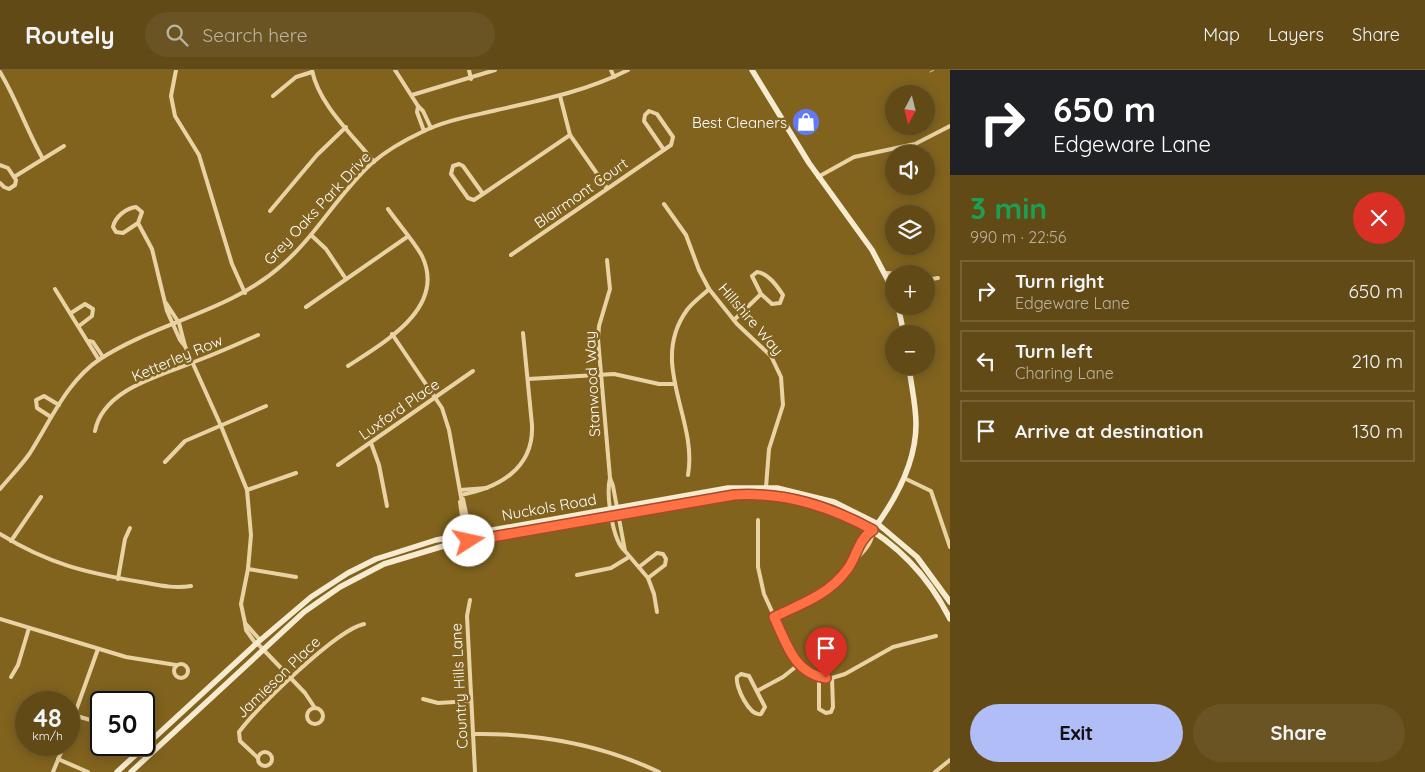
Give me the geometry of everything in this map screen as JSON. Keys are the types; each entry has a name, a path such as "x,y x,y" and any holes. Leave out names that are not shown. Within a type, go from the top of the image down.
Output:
{"main road":[{"path":"752,70 818,177 872,250 885,273"},
{"path":"873,530 904,478 913,452 916,430 909,375"},
{"name":"Nuckols Road","path":"117,772 258,642 311,597 359,567 415,545 467,534 728,488 766,487 818,496 845,506 878,524 917,557 950,602"},
{"name":"Nuckols Road","path":"131,772 304,612 361,575 413,554 469,541 723,496 764,495 793,498 821,505 873,530 894,546 918,569 936,593 950,619"}],"street":[{"path":"176,70 170,96 175,116 199,155 232,264 245,293"},
{"path":"395,70 423,111 431,128"},
{"path":"469,70 471,78"},
{"path":"412,96 496,70"},
{"path":"611,70 614,77"},
{"name":"Grey Oaks Park Drive","path":"0,489 29,454 59,404 73,385 99,360 245,293 281,266 311,235 359,176 374,162 399,144 424,131 451,121 560,96 614,77 620,72 628,70"},
{"path":"273,96 296,77 312,71 323,99 374,162"},
{"path":"0,72 16,101 28,134 43,159"},
{"path":"560,96 570,135 607,188"},
{"path":"418,106 416,112 424,131"},
{"path":"649,111 657,114 673,137 672,143 664,150 644,121 644,115 649,111"},
{"path":"818,177 854,157 915,144 950,126"},
{"path":"270,211 317,155 346,127"},
{"path":"483,194 463,166 459,164 453,166 451,174 468,198 474,200 483,194 570,135"},
{"path":"14,177 64,146"},
{"name":"Blairmont Court","path":"511,255 664,150"},
{"path":"0,165 8,168 16,182 11,188 6,189 0,183"},
{"name":"Hillshire Way","path":"664,204 686,235 699,270 709,289 734,320 771,356 781,378 783,405 769,449 766,487"},
{"path":"138,223 123,234 116,232 113,227 116,220 132,207 140,209 142,212 138,223 152,249 167,311 180,340 185,346"},
{"path":"348,366 412,318 423,303 428,282 422,256 388,209"},
{"path":"311,235 326,249 346,278"},
{"path":"306,307 407,237"},
{"name":"Stanwood Way","path":"607,260 610,289 598,332 601,374 610,478 619,546 629,558"},
{"path":"757,272 764,273 768,277 783,294 783,299 772,304 761,294 752,280 757,272"},
{"path":"55,289 99,360"},
{"path":"688,475 690,454 686,427 673,384 672,352 678,328 688,309 709,289"},
{"path":"734,320 761,294"},
{"path":"166,303 179,322 192,364 221,426 246,490 251,535 248,569 241,604 245,623 262,649 311,700 315,708 323,714 321,722 312,724 307,718 308,712 315,708"},
{"path":"71,313 85,304 93,309 92,316 79,326"},
{"path":"460,493 487,488 512,474 523,462 530,447 532,425 523,333"},
{"path":"392,334 442,408 449,430 460,493 465,504 469,541"},
{"name":"Ketterley Row","path":"95,431 97,419 112,403 137,385 192,364 258,335"},
{"path":"88,341 93,342 104,357"},
{"name":"Luxford Place","path":"338,465 473,371"},
{"path":"528,379 621,374 659,384 673,384"},
{"path":"51,417 37,408 36,400 44,396 59,404"},
{"path":"165,462 184,442 266,406"},
{"path":"371,443 379,465 387,506"},
{"path":"246,490 296,472"},
{"path":"904,478 931,491 950,547"},
{"path":"11,541 42,497"},
{"path":"758,520 759,574 764,594 798,665 808,673 819,677 832,678 845,674 893,647 936,636"},
{"path":"118,579 125,539 130,528"},
{"path":"853,563 854,554 867,534 873,530"},
{"path":"774,617 825,592 840,579 868,546 873,530"},
{"path":"0,534 67,567 118,579 174,588 191,586"},
{"path":"640,567 657,553 663,554 666,559 665,565 648,578"},
{"path":"577,576 606,569 629,558 640,567 648,578 654,594 656,612"},
{"path":"248,569 296,577"},
{"name":"Country Hills Lane","path":"470,600 467,616 475,772"},
{"path":"0,619 98,650 126,657 176,665"},
{"name":"Jamieson Place","path":"258,758 240,741 239,732 291,679 332,641 354,626 364,624"},
{"path":"11,677 18,665 29,628"},
{"path":"80,697 98,650"},
{"path":"757,691 782,677 798,665"},
{"path":"739,675 749,676 757,691 765,707 759,715 750,711 737,684 739,675"},
{"path":"819,677 819,709 826,713 831,712 833,707 832,678"},
{"path":"423,699 438,703 471,701"},
{"path":"473,734 518,734 557,740 602,750 659,772"},
{"path":"53,772 59,756"},
{"path":"58,759 88,772 94,772"},
{"path":"935,772 950,760"}],"waterway":[{"path":"930,72 934,70"}],"place":[{"name":"Best Cleaners","path":"806,122"}],"route":[{"path":"469,541 723,496 747,494 778,496 821,505 854,519 873,530 867,534 854,554 853,563 834,585 825,592 774,617 798,665 808,673 826,678"}]}
